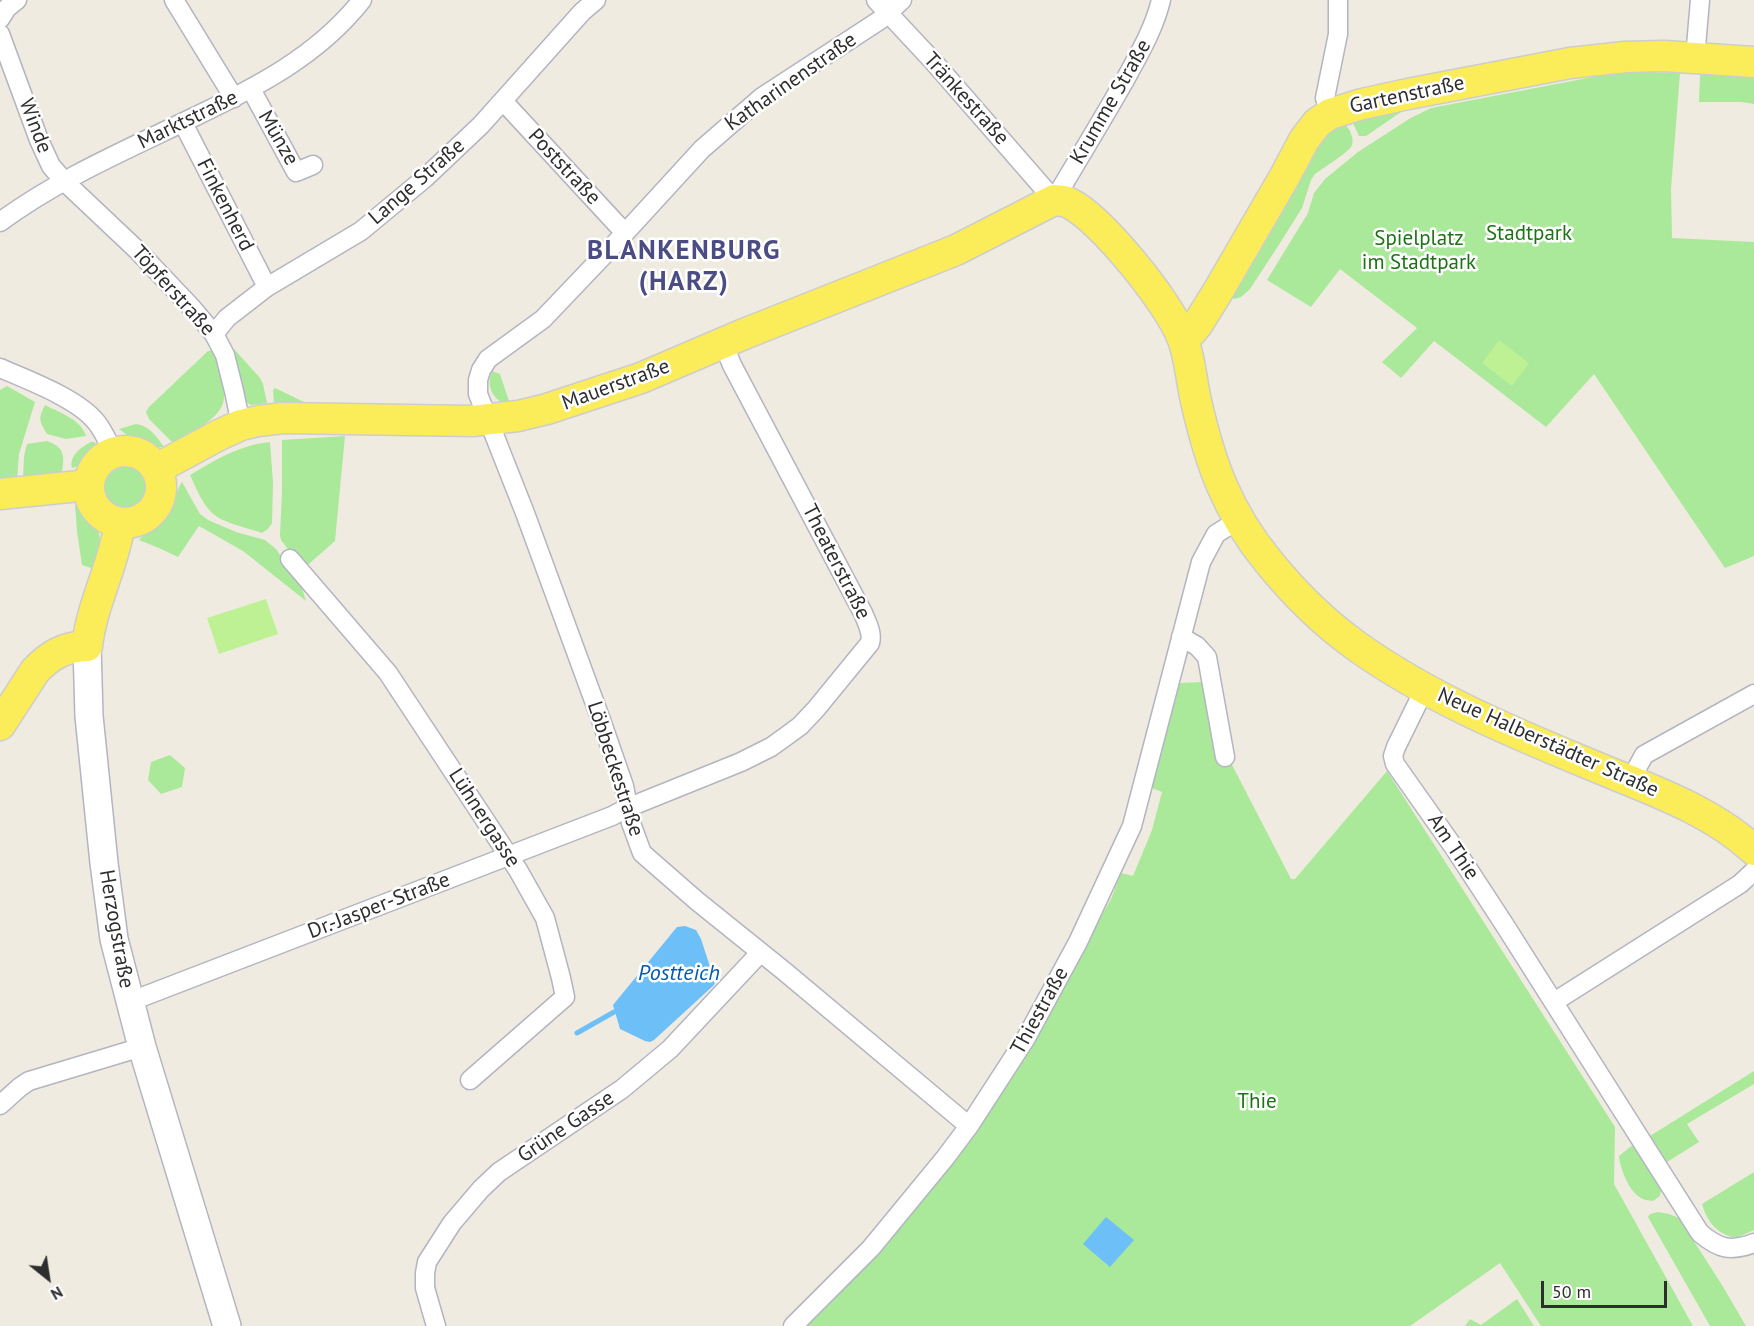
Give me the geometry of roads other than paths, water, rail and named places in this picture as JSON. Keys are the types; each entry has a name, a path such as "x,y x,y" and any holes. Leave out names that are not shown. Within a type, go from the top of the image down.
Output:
{"main road":[{"name":"Gartenstraße","path":"1182,338 1197,325 1217,293 1304,140 1317,123 1330,114 1398,96 1570,63 1625,57 1664,56 1754,62"},
{"name":"Neue Halberstädter Straße","path":"1054,200 1066,201 1077,207 1101,229 1150,286 1173,320 1182,338 1208,452 1238,520 1290,588 1312,609 1354,644 1425,688 1497,724 1704,815 1724,826 1754,850"},
{"name":"Mauerstraße","path":"156,469 219,435 241,425 258,421 283,418 405,421 489,420 547,409 615,388 956,250 1054,200"},
{"path":"122,450 135,452 148,458 156,469 161,485 160,497 155,507 137,521 120,523 105,517 95,507 89,495 88,485 91,473 105,456 112,452 122,450"},
{"path":"0,494 88,485"},
{"name":"Herzogstraße","path":"87,646 91,618 112,560 120,523"},
{"path":"0,725 42,664 51,656 68,648 87,646"}],"street":[{"path":"0,20 7,8 17,0"},
{"path":"174,0 234,98"},
{"name":"Marktstraße","path":"0,222 26,203 64,181 234,98 280,72 314,48 362,0"},
{"name":"Lange Straße","path":"214,334 227,318 267,287 361,231 425,177 481,124 568,27 596,0"},
{"name":"Tränkestraße","path":"876,0 932,60 1054,200"},
{"name":"Katharinenstraße","path":"489,420 478,394 478,380 488,359 543,319 702,149 762,97 889,14 902,0"},
{"name":"Krumme Straße","path":"1054,200 1147,40 1157,17 1161,0"},
{"path":"1330,114 1325,98 1338,34 1338,0"},
{"path":"1695,58 1700,0"},
{"name":"Winde","path":"0,34 39,140 51,166 64,181"},
{"name":"Münze","path":"251,89 296,172 314,165"},
{"name":"Poststraße","path":"503,101 625,233"},
{"name":"Finkenherd","path":"183,123 267,287"},
{"name":"Töpferstraße","path":"64,181 137,250 214,334 225,354 241,425"},
{"name":"Theaterstraße","path":"627,808 741,762 778,742 800,726 816,709 865,650 872,638 863,613 732,365 723,343"},
{"path":"0,368 83,410 98,423 112,452"},
{"name":"Löbbeckestraße","path":"489,420 601,720 624,786 631,823 642,853 969,1126"},
{"name":"Thiestraße","path":"793,1326 871,1248 969,1126 1026,1038 1078,942 1132,826 1201,562 1216,534 1238,520"},
{"name":"Lühnergasse","path":"290,559 388,673 509,856 545,918 565,997 470,1080"},
{"path":"1180,637 1197,646 1207,657 1225,757"},
{"name":"Herzogstraße","path":"87,646 89,716 114,939 142,1047 227,1326"},
{"name":"Am Thie","path":"1425,688 1396,747 1393,756 1395,764 1455,849 1700,1233 1714,1244 1728,1249 1742,1248 1754,1243"},
{"path":"1630,781 1644,755 1754,694"},
{"name":"Dr.-Jasper-Straße","path":"129,1002 612,816 627,808"},
{"path":"1554,1002 1740,884 1754,871"},
{"name":"Grüne Gasse","path":"436,1326 425,1288 424,1273 427,1262 452,1223 481,1189 499,1173 622,1089 670,1049 760,952"},
{"path":"0,1106 29,1081 142,1047"}],"water":[{"name":"Postteich","path":"685,926 696,930 701,939 714,985 650,1042 620,1029 613,1005 677,927"},
{"path":"1106,1217 1134,1240 1110,1267 1083,1244"}],"waterway":[{"path":"577,1033 614,1012"}],"district":[{"name":"BLANKENBURG (HARZ)","path":"684,266"}],"park label":[{"name":"Stadtpark","path":"1529,234"},
{"name":"Spielplatz im Stadtpark","path":"1419,251"},
{"name":"Thie","path":"1257,1102"}]}
